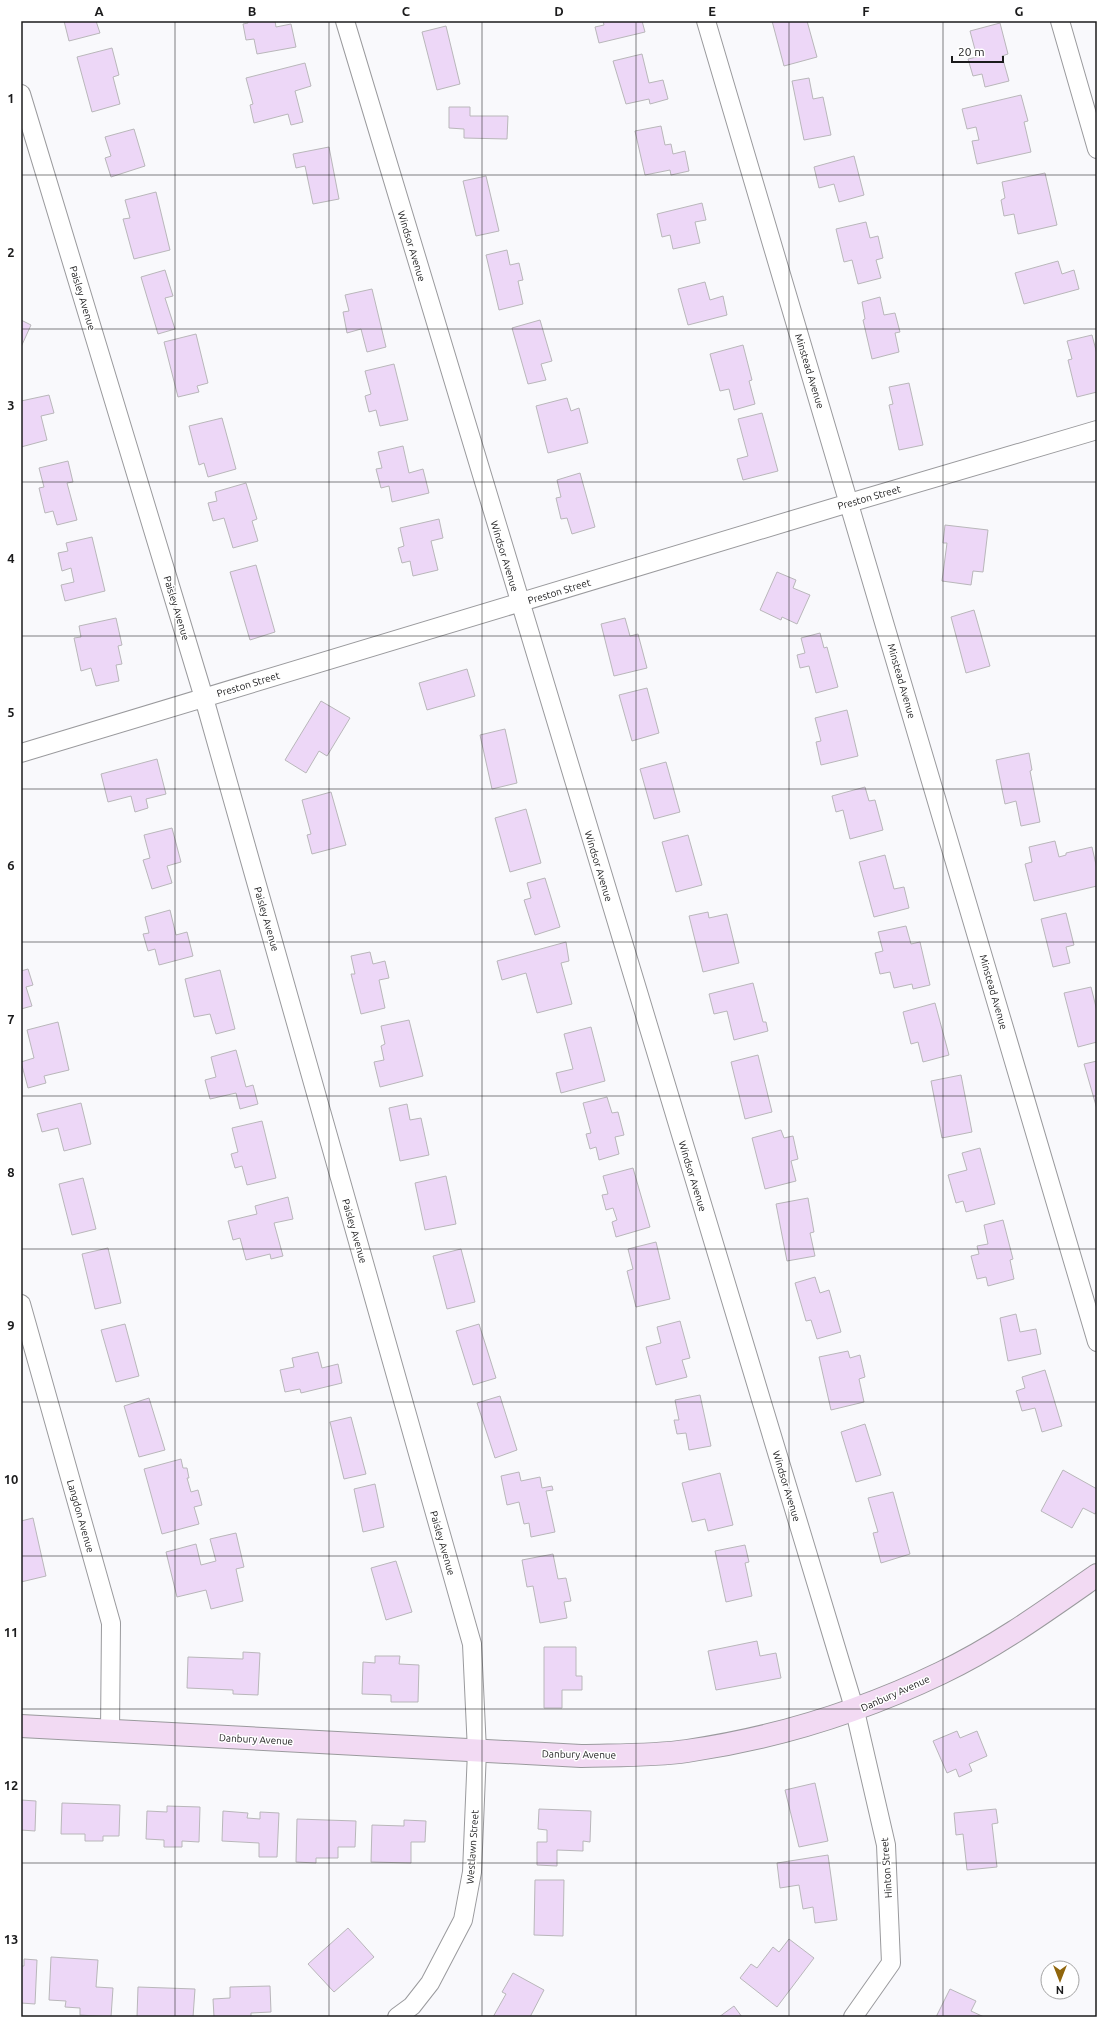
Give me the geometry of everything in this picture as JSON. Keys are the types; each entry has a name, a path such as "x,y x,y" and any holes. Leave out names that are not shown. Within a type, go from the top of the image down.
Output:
{"street":[{"name":"Windsor Avenue","path":"345,21 855,1711"},
{"name":"Minstead Avenue","path":"706,21 1097,1342"},
{"path":"1060,21 1097,149"},
{"name":"Paisley Avenue","path":"21,94 204,698 472,1644 477,1751"},
{"name":"Preston Street","path":"21,754 849,503 1097,430"},
{"name":"Langdon Avenue","path":"21,1304 112,1623 110,1731"},
{"name":"Danbury Avenue","path":"21,1726 582,1756 635,1755 686,1751 774,1735 855,1711 942,1673 1016,1630 1097,1575"},
{"name":"Hinton Street","path":"853,2017 891,1963 886,1844 855,1711"},
{"name":"Westlawn Street","path":"397,2017 412,2006 430,1983 463,1920 472,1872 477,1751"}],"building":[{"path":"64,21 96,21 100,33 69,41"},
{"path":"248,21 275,21 276,27 291,24 296,47 257,54 254,39 246,40 243,24 248,23"},
{"path":"603,21 642,21 645,32 599,43 595,27 604,25"},
{"path":"772,21 807,21 817,57 784,66"},
{"path":"1000,23 1008,54 1002,56 1009,81 985,87 982,74 973,76 968,59 977,57 970,31"},
{"path":"446,26 460,84 437,90 422,32"},
{"path":"112,48 119,75 113,77 120,104 92,112 77,57"},
{"path":"642,54 649,83 663,80 668,99 650,104 649,99 626,104 613,61"},
{"path":"305,63 311,86 295,91 303,122 291,125 288,114 254,123 250,105 253,104 246,78"},
{"path":"809,78 813,99 823,97 831,135 804,140 792,81"},
{"path":"1021,95 1028,121 1024,122 1031,152 977,164 972,141 979,140 976,127 967,129 962,109"},
{"path":"449,107 470,107 470,116 508,116 507,139 464,138 464,129 449,128"},
{"path":"661,126 665,145 671,144 673,154 685,151 689,171 671,175 670,170 645,175 635,131"},
{"path":"134,129 145,166 111,177 105,158 111,156 105,137"},
{"path":"329,147 339,199 313,204 305,166 296,168 293,154"},
{"path":"854,156 864,195 839,202 834,184 819,188 814,167"},
{"path":"1045,173 1057,225 1018,234 1014,214 1004,216 1001,200 1005,198 1002,182"},
{"path":"486,176 499,231 476,236 463,181"},
{"path":"156,192 170,250 134,259 123,219 130,218 125,200"},
{"path":"702,203 706,220 695,222 700,243 673,249 670,235 662,237 657,214"},
{"path":"866,222 870,238 878,236 883,258 876,260 881,278 858,284 852,260 844,262 836,229"},
{"path":"507,250 510,265 519,263 523,280 518,281 523,304 499,310 486,255"},
{"path":"1058,261 1062,274 1074,270 1079,289 1024,304 1015,273"},
{"path":"165,270 173,296 165,298 175,329 158,334 141,277"},
{"path":"705,282 710,300 723,296 727,315 688,325 678,289"},
{"path":"372,289 386,347 367,352 361,329 347,333 343,312 349,311 345,295"},
{"path":"880,297 884,315 895,313 900,332 895,333 899,352 872,359 863,320 865,319 862,302"},
{"path":"21,320 31,325 21,347"},
{"path":"540,320 552,361 541,364 546,380 528,384 512,328"},
{"path":"196,334 208,383 197,386 199,392 178,397 164,342"},
{"path":"1092,335 1097,354 1097,392 1077,397 1068,360 1072,359 1067,341"},
{"path":"743,345 752,380 749,381 755,404 734,410 729,389 720,391 710,354"},
{"path":"394,364 408,420 380,426 376,410 369,412 365,396 371,394 365,371"},
{"path":"909,383 923,445 899,450 889,405 893,404 889,387"},
{"path":"49,395 54,413 41,416 47,440 21,447 21,401"},
{"path":"567,398 571,411 579,408 588,443 548,453 536,406"},
{"path":"762,413 778,471 743,480 737,459 748,456 738,419"},
{"path":"222,418 236,469 208,477 204,463 199,465 189,426"},
{"path":"403,446 409,473 423,469 429,493 392,502 389,486 381,488 376,469 382,468 378,452"},
{"path":"68,461 73,482 67,483 77,520 57,525 53,511 45,513 39,488 44,487 39,468"},
{"path":"580,473 595,527 572,534 567,518 561,519 556,498 561,497 557,480"},
{"path":"246,483 257,519 252,521 258,541 233,548 224,518 213,521 208,503 217,501 215,492"},
{"path":"439,519 443,538 431,541 438,570 413,576 410,561 402,563 398,548 404,546 400,528"},
{"path":"945,525 988,530 983,572 973,571 971,585 942,581 947,543 943,543"},
{"path":"92,537 105,591 65,601 61,585 74,582 71,568 62,571 58,553 68,551 66,543"},
{"path":"256,565 275,632 250,640 230,572"},
{"path":"777,572 796,580 793,588 810,595 797,624 782,617 781,620 760,610"},
{"path":"974,610 990,666 966,673 951,617"},
{"path":"116,618 122,645 118,646 122,664 116,665 119,681 96,686 91,668 81,671 74,638 81,637 79,626"},
{"path":"625,618 630,636 638,634 647,668 614,676 601,624"},
{"path":"820,633 824,648 827,647 838,687 816,693 809,666 800,668 797,655 805,653 801,638"},
{"path":"467,669 475,696 427,710 419,683"},
{"path":"647,688 659,733 632,741 619,695"},
{"path":"321,701 350,718 327,756 319,751 306,773 285,760"},
{"path":"847,710 858,756 821,765 816,742 821,741 815,718"},
{"path":"505,729 517,783 492,789 480,735"},
{"path":"1029,753 1032,770 1030,771 1040,822 1021,826 1016,801 1005,804 996,760"},
{"path":"157,759 166,794 146,799 148,808 135,812 131,796 108,802 101,774"},
{"path":"666,762 680,812 654,819 640,769"},
{"path":"865,787 869,801 875,800 883,830 850,839 843,810 836,812 832,796"},
{"path":"331,792 346,845 312,854 307,835 311,834 302,800"},
{"path":"526,809 541,863 510,872 495,818"},
{"path":"172,828 181,862 167,866 172,883 152,889 143,860 150,858 144,835"},
{"path":"688,835 702,885 676,892 662,842"},
{"path":"1055,841 1059,857 1066,855 1066,853 1092,847 1097,869 1097,886 1034,901 1025,864 1032,862 1029,847"},
{"path":"885,855 894,889 904,887 909,908 874,917 859,862"},
{"path":"545,878 560,927 535,935 524,900 531,898 527,883"},
{"path":"170,910 176,935 187,932 193,956 159,965 155,949 148,951 143,934 149,933 145,917"},
{"path":"708,912 709,918 727,914 739,963 703,972 689,916"},
{"path":"1066,913 1074,945 1066,947 1070,963 1053,967 1041,919"},
{"path":"906,926 911,944 920,942 930,985 913,989 912,984 894,988 890,972 880,974 875,953 883,951 878,932"},
{"path":"566,942 569,961 561,963 572,1004 537,1013 526,973 502,980 497,961"},
{"path":"370,952 373,964 385,961 389,978 379,980 385,1008 361,1014 351,974 355,974 351,956"},
{"path":"28,969 33,985 26,987 32,1006 21,1009 21,971"},
{"path":"220,970 235,1029 216,1034 210,1014 194,1017 185,979"},
{"path":"753,983 763,1022 766,1022 768,1031 734,1040 727,1011 714,1014 709,994"},
{"path":"1091,987 1097,1011 1097,1042 1078,1047 1064,993"},
{"path":"935,1003 949,1055 923,1062 918,1042 911,1044 903,1012"},
{"path":"409,1020 423,1076 380,1087 374,1062 384,1060 381,1046 385,1044 381,1026"},
{"path":"58,1022 69,1070 44,1076 46,1083 28,1088 21,1062 34,1058 27,1030"},
{"path":"591,1027 605,1081 561,1093 556,1073 573,1069 564,1034"},
{"path":"236,1050 246,1087 253,1085 258,1104 240,1109 236,1093 210,1099 205,1080 216,1077 211,1057"},
{"path":"758,1055 772,1112 745,1119 731,1062"},
{"path":"1097,1061 1097,1109 1084,1064"},
{"path":"961,1075 972,1132 942,1138 931,1081"},
{"path":"607,1097 612,1113 618,1112 624,1135 615,1137 619,1154 599,1160 596,1147 590,1149 586,1134 591,1133 583,1103"},
{"path":"81,1103 91,1144 64,1151 58,1128 42,1132 37,1114"},
{"path":"407,1104 410,1120 421,1118 429,1155 400,1161 389,1108"},
{"path":"262,1121 276,1178 247,1185 242,1166 235,1168 231,1154 238,1152 232,1128"},
{"path":"781,1130 784,1138 793,1136 798,1159 791,1161 796,1181 765,1189 752,1138"},
{"path":"980,1148 995,1204 966,1212 963,1201 956,1203 948,1175 967,1170 962,1153"},
{"path":"633,1168 650,1227 616,1237 612,1222 617,1220 613,1208 606,1210 602,1195 608,1194 603,1176"},
{"path":"446,1176 456,1224 425,1230 415,1183"},
{"path":"83,1178 96,1229 72,1235 59,1184"},
{"path":"288,1197 293,1219 274,1223 283,1256 271,1259 270,1254 246,1260 240,1238 233,1240 228,1221 257,1214 255,1206"},
{"path":"808,1198 814,1232 810,1233 815,1256 787,1261 776,1204"},
{"path":"1003,1220 1013,1259 1010,1260 1014,1279 988,1286 986,1277 977,1279 971,1256 979,1254 977,1246 988,1244 984,1225"},
{"path":"656,1242 670,1299 636,1307 627,1271 633,1269 628,1249"},
{"path":"108,1248 121,1303 95,1309 82,1254"},
{"path":"461,1249 475,1302 447,1309 433,1256"},
{"path":"815,1277 820,1293 829,1290 841,1332 817,1339 811,1320 806,1321 795,1283"},
{"path":"1016,1314 1020,1332 1036,1329 1041,1354 1008,1361 1000,1318"},
{"path":"680,1321 690,1358 682,1360 687,1377 656,1385 646,1347 661,1343 657,1327"},
{"path":"125,1324 139,1376 116,1382 101,1330"},
{"path":"479,1324 496,1378 473,1385 456,1331"},
{"path":"848,1351 850,1358 860,1355 865,1377 859,1379 864,1402 831,1410 819,1357"},
{"path":"318,1352 322,1368 338,1364 342,1383 301,1393 300,1389 285,1392 280,1370 294,1367 292,1358"},
{"path":"1045,1370 1062,1426 1042,1432 1035,1408 1022,1411 1016,1391 1025,1388 1022,1377"},
{"path":"700,1395 711,1446 689,1450 686,1433 677,1434 674,1420 679,1420 675,1400"},
{"path":"500,1396 517,1450 495,1458 477,1403"},
{"path":"149,1398 165,1450 139,1457 124,1406"},
{"path":"351,1417 366,1474 344,1479 330,1422"},
{"path":"865,1424 881,1475 856,1482 841,1432"},
{"path":"181,1459 183,1468 187,1468 189,1478 187,1478 191,1492 198,1490 202,1505 194,1507 199,1524 162,1534 144,1469"},
{"path":"1063,1470 1097,1489 1097,1510 1095,1514 1083,1508 1072,1528 1041,1511"},
{"path":"519,1472 521,1481 540,1477 542,1488 552,1486 553,1490 546,1491 555,1532 531,1537 529,1523 524,1524 519,1502 507,1505 501,1476"},
{"path":"720,1473 733,1525 708,1531 705,1519 692,1522 682,1483"},
{"path":"375,1484 384,1527 363,1532 354,1489"},
{"path":"893,1492 910,1554 881,1563 873,1533 878,1532 868,1498"},
{"path":"33,1518 46,1576 21,1582 21,1521"},
{"path":"236,1533 244,1567 236,1569 243,1601 211,1609 206,1590 177,1597 166,1552 196,1544 201,1565 216,1561 210,1539"},
{"path":"745,1545 749,1562 745,1563 752,1596 726,1602 715,1551"},
{"path":"553,1554 558,1579 566,1578 571,1601 564,1602 567,1618 540,1623 533,1586 527,1587 522,1560"},
{"path":"396,1561 412,1612 386,1620 371,1568"},
{"path":"757,1641 760,1656 776,1653 781,1678 716,1690 708,1651"},
{"path":"544,1647 576,1647 576,1676 582,1676 582,1690 562,1690 562,1708 544,1708"},
{"path":"243,1652 260,1653 258,1695 233,1694 233,1690 187,1688 188,1657 243,1659"},
{"path":"375,1656 400,1656 399,1664 419,1665 418,1702 391,1702 391,1695 362,1694 363,1662 375,1663"},
{"path":"957,1731 960,1738 977,1731 987,1756 969,1764 972,1771 959,1777 956,1769 947,1773 933,1741"},
{"path":"815,1783 828,1841 799,1847 785,1790"},
{"path":"21,1800 36,1801 35,1831 21,1830"},
{"path":"62,1803 120,1805 119,1836 103,1836 103,1841 85,1841 85,1834 61,1834"},
{"path":"167,1806 200,1807 199,1842 182,1841 182,1847 164,1847 164,1840 146,1839 147,1811 167,1812"},
{"path":"539,1809 591,1811 590,1842 583,1841 583,1851 557,1850 557,1866 537,1865 537,1842 547,1842 547,1830 538,1829"},
{"path":"996,1809 998,1823 992,1824 997,1867 967,1870 963,1834 956,1835 954,1813"},
{"path":"223,1811 248,1813 247,1818 260,1819 260,1812 279,1813 277,1857 259,1857 259,1843 222,1841"},
{"path":"297,1819 356,1821 355,1847 338,1847 338,1858 316,1858 316,1863 296,1862"},
{"path":"404,1820 426,1821 425,1842 411,1842 411,1863 371,1862 372,1825 404,1826"},
{"path":"828,1855 837,1920 815,1923 813,1907 803,1909 799,1885 780,1888 777,1863"},
{"path":"535,1880 564,1880 563,1936 534,1935"},
{"path":"348,1928 374,1957 334,1992 308,1964"},
{"path":"789,1939 814,1958 777,2007 740,1978 751,1964 757,1968 773,1947 779,1952"},
{"path":"51,1957 98,1960 96,1987 113,1988 111,2017 80,2015 80,2008 65,2007 66,2001 49,2000"},
{"path":"24,1959 37,1960 35,2004 21,2003 21,1966 24,1966"},
{"path":"513,1973 544,1990 530,2017 493,2017 506,1994 502,1992"},
{"path":"270,1986 271,2012 251,2013 251,2017 214,2017 213,1999 230,1998 230,1987"},
{"path":"138,1987 195,1989 193,2017 137,2017"},
{"path":"950,1989 976,2001 971,2011 984,2017 936,2017"},
{"path":"734,2006 742,2017 719,2017"}]}
